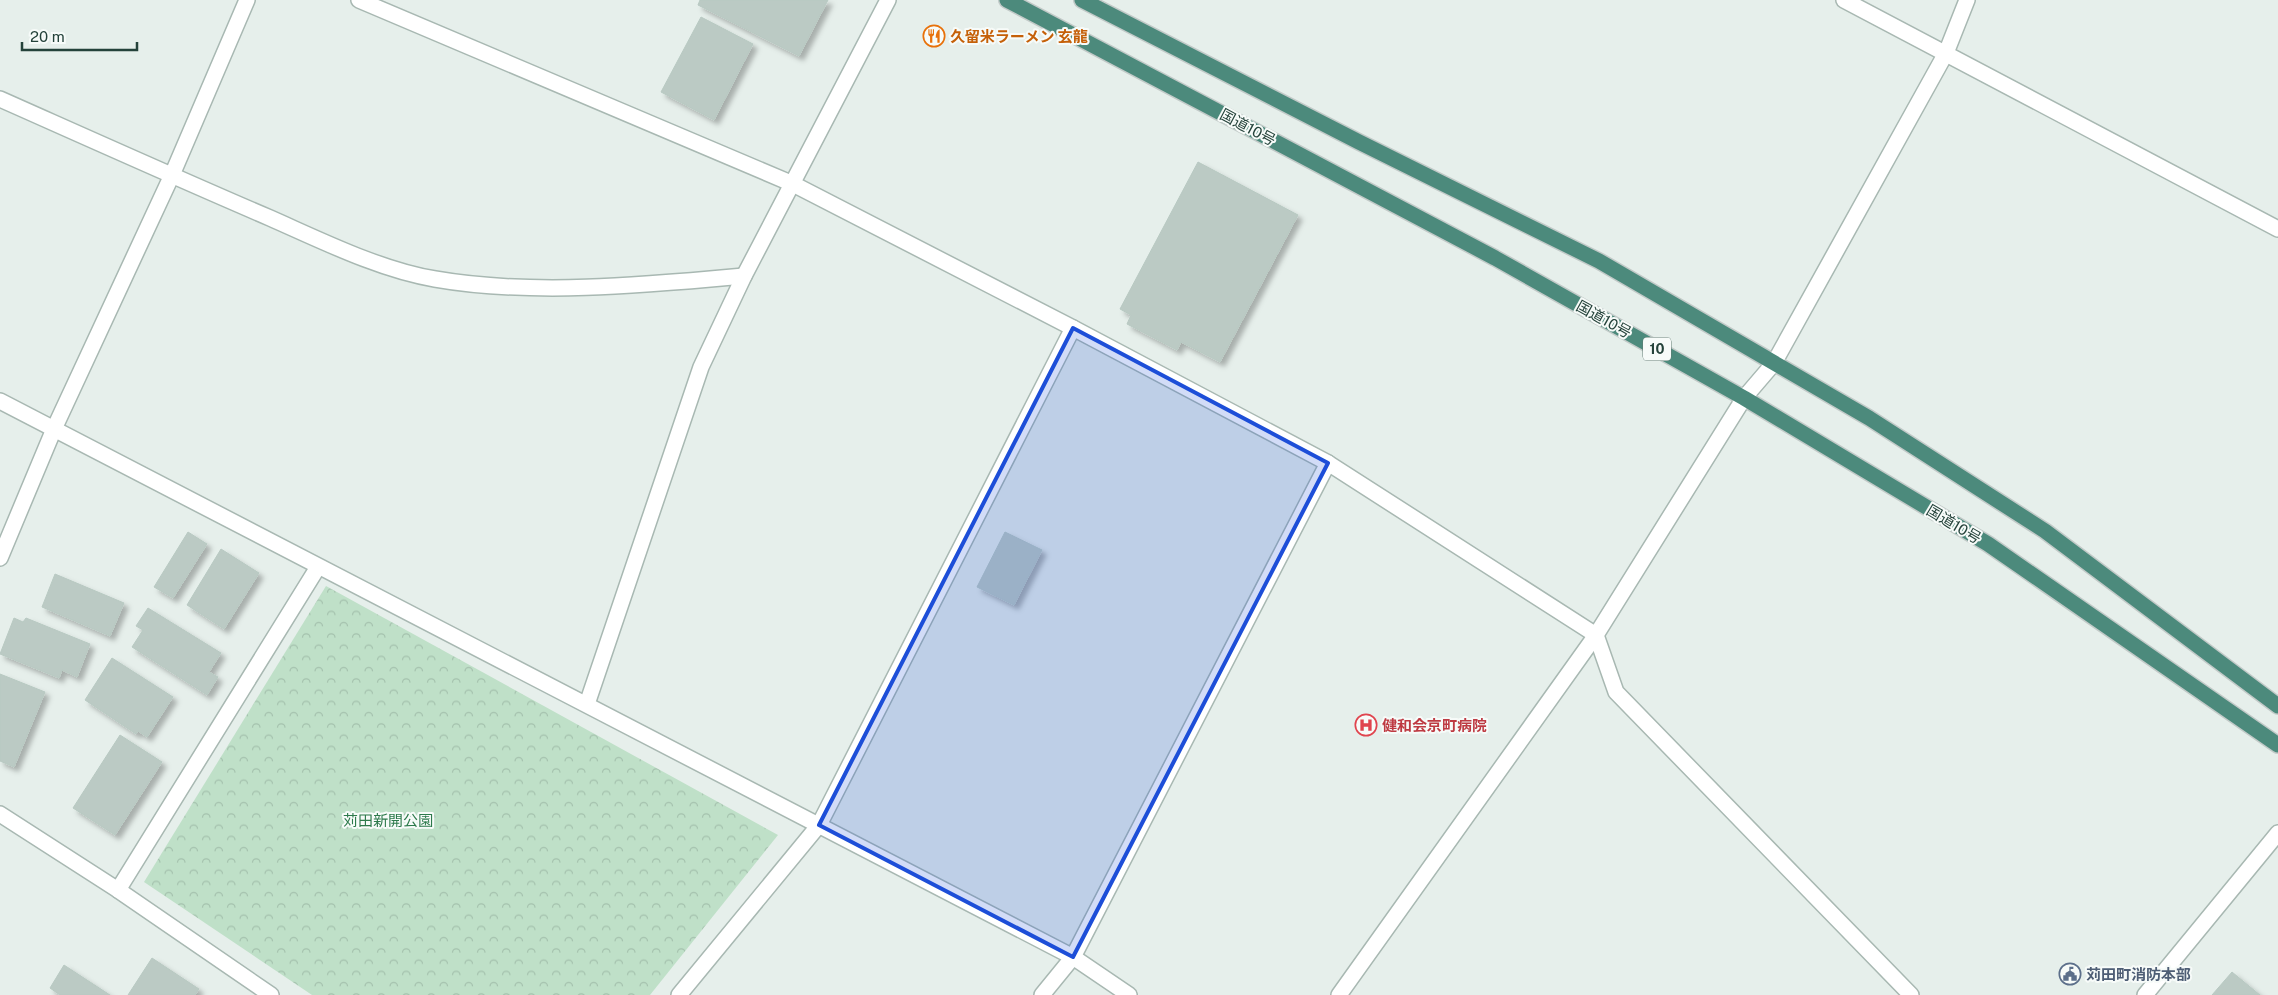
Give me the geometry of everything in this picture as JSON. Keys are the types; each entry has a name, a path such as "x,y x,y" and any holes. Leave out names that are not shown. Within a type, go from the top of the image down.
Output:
{"highway":[{"name":"国道10号","path":"1007,0 1495,258 1744,398 1988,544 2278,745"},
{"path":"1082,0 1359,142 1599,261 1870,418 2045,531 2278,706"}],"street":[{"path":"0,558 54,428 172,175 247,0"},
{"path":"359,0 793,184 1073,328 1328,463 1596,635 1616,692 1911,995"},
{"path":"587,704 701,367 744,276 888,0"},
{"path":"1844,0 2278,229"},
{"path":"1339,995 1596,635 1744,398 1774,363 1946,54 1967,0"},
{"path":"0,99 320,239 400,271 435,279 527,288 664,284 744,276"},
{"path":"679,995 819,825 1073,328"},
{"path":"0,401 1073,957 1129,995"},
{"path":"1042,995 1073,957 1328,463"},
{"path":"118,890 318,567"},
{"path":"0,814 118,890 271,995"},
{"path":"2146,995 2278,833"}],"highlighted area":[{"path":"1073,328 1328,463 1073,957 819,825"}],"green space":[{"name":"苅田新開公園","path":"326,586 778,835 650,995 312,995 144,882"}],"building":[{"path":"700,0 828,0 799,56 698,5"},
{"path":"701,17 753,44 714,120 661,92"},
{"path":"1198,162 1298,215 1220,362 1181,342 1177,350 1127,324 1131,315 1120,309"},
{"path":"188,532 207,544 173,598 154,587"},
{"path":"1005,532 1042,550 1014,605 977,587"},
{"path":"221,549 259,573 224,629 187,605"},
{"path":"55,574 124,603 110,636 42,607"},
{"path":"148,608 221,653 209,672 218,677 207,695 132,647 143,630 136,626"},
{"path":"14,618 23,622 26,618 90,644 77,677 62,670 59,678 0,654"},
{"path":"112,658 173,697 147,737 138,731 136,734 85,700"},
{"path":"0,674 45,692 14,767 0,761"},
{"path":"120,735 162,762 115,835 73,808"},
{"path":"152,958 199,989 195,995 128,995"},
{"path":"64,965 110,995 60,995 50,988"},
{"path":"2232,972 2260,995 2212,995"}],"place":[{"name":"久留米ラーメン 玄龍","path":"934,36"},
{"name":"健和会京町病院","path":"1366,725"},
{"name":"苅田町消防本部","path":"2070,974"}]}
